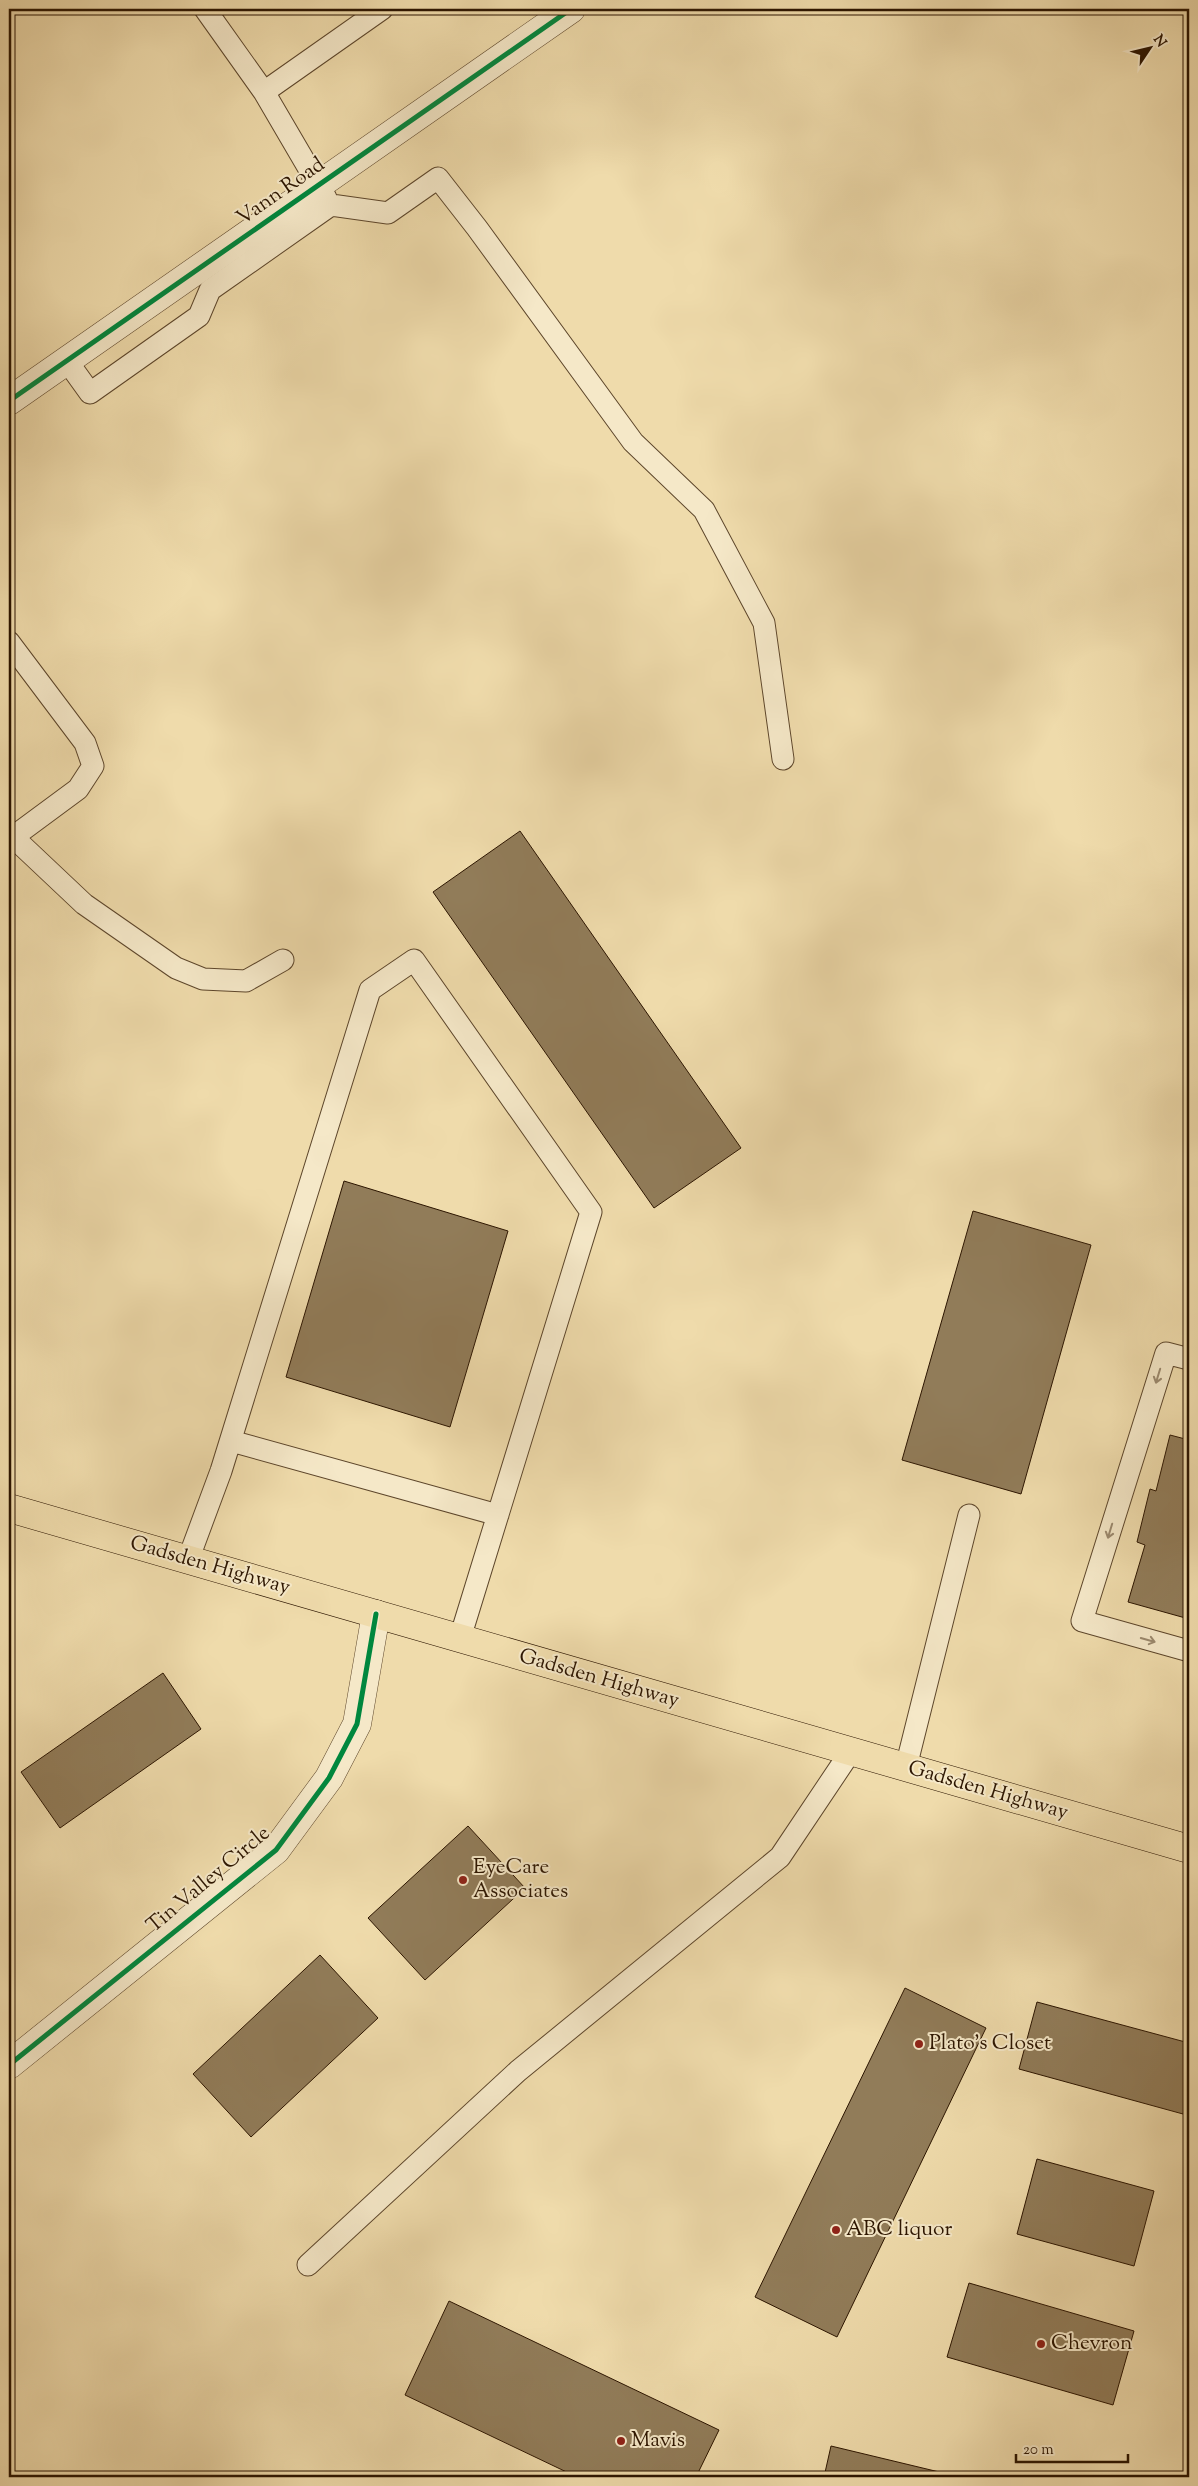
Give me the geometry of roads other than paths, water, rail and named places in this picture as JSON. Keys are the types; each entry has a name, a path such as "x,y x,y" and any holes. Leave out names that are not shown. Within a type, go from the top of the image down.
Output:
{"main road":[{"name":"Gadsden Highway","path":"9,1508 1189,1849"}],"street":[{"name":"Vann Road","path":"9,401 67,361 324,196 571,9"},
{"name":"Tin Valley Circle","path":"9,2064 276,1850 329,1778 357,1724 376,1614"}],"lane":[{"path":"205,9 264,92 324,196 388,213 438,178 477,228 633,442 704,510 764,623 783,759"},
{"path":"264,92 382,9"},
{"path":"67,361 90,393 198,316 210,290 324,196"},
{"path":"9,642 85,743 93,766 78,790 11,839 84,904 176,968 203,978 246,981 283,960"},
{"path":"188,1560 231,1441 370,990 414,960 591,1212 460,1638"},
{"path":"1189,1359 1166,1353 1082,1621 1189,1651"},
{"path":"231,1441 498,1514"},
{"path":"906,1767 969,1515"},
{"path":"308,2265 518,2071 780,1857 850,1751"}],"place":[{"name":"EyeCare Associates","path":"463,1880"},
{"name":"Plato's Closet","path":"919,2044"},
{"name":"ABC liquor","path":"836,2230"},
{"name":"Chevron","path":"1041,2344"},
{"name":"Mavis","path":"621,2441"}]}
